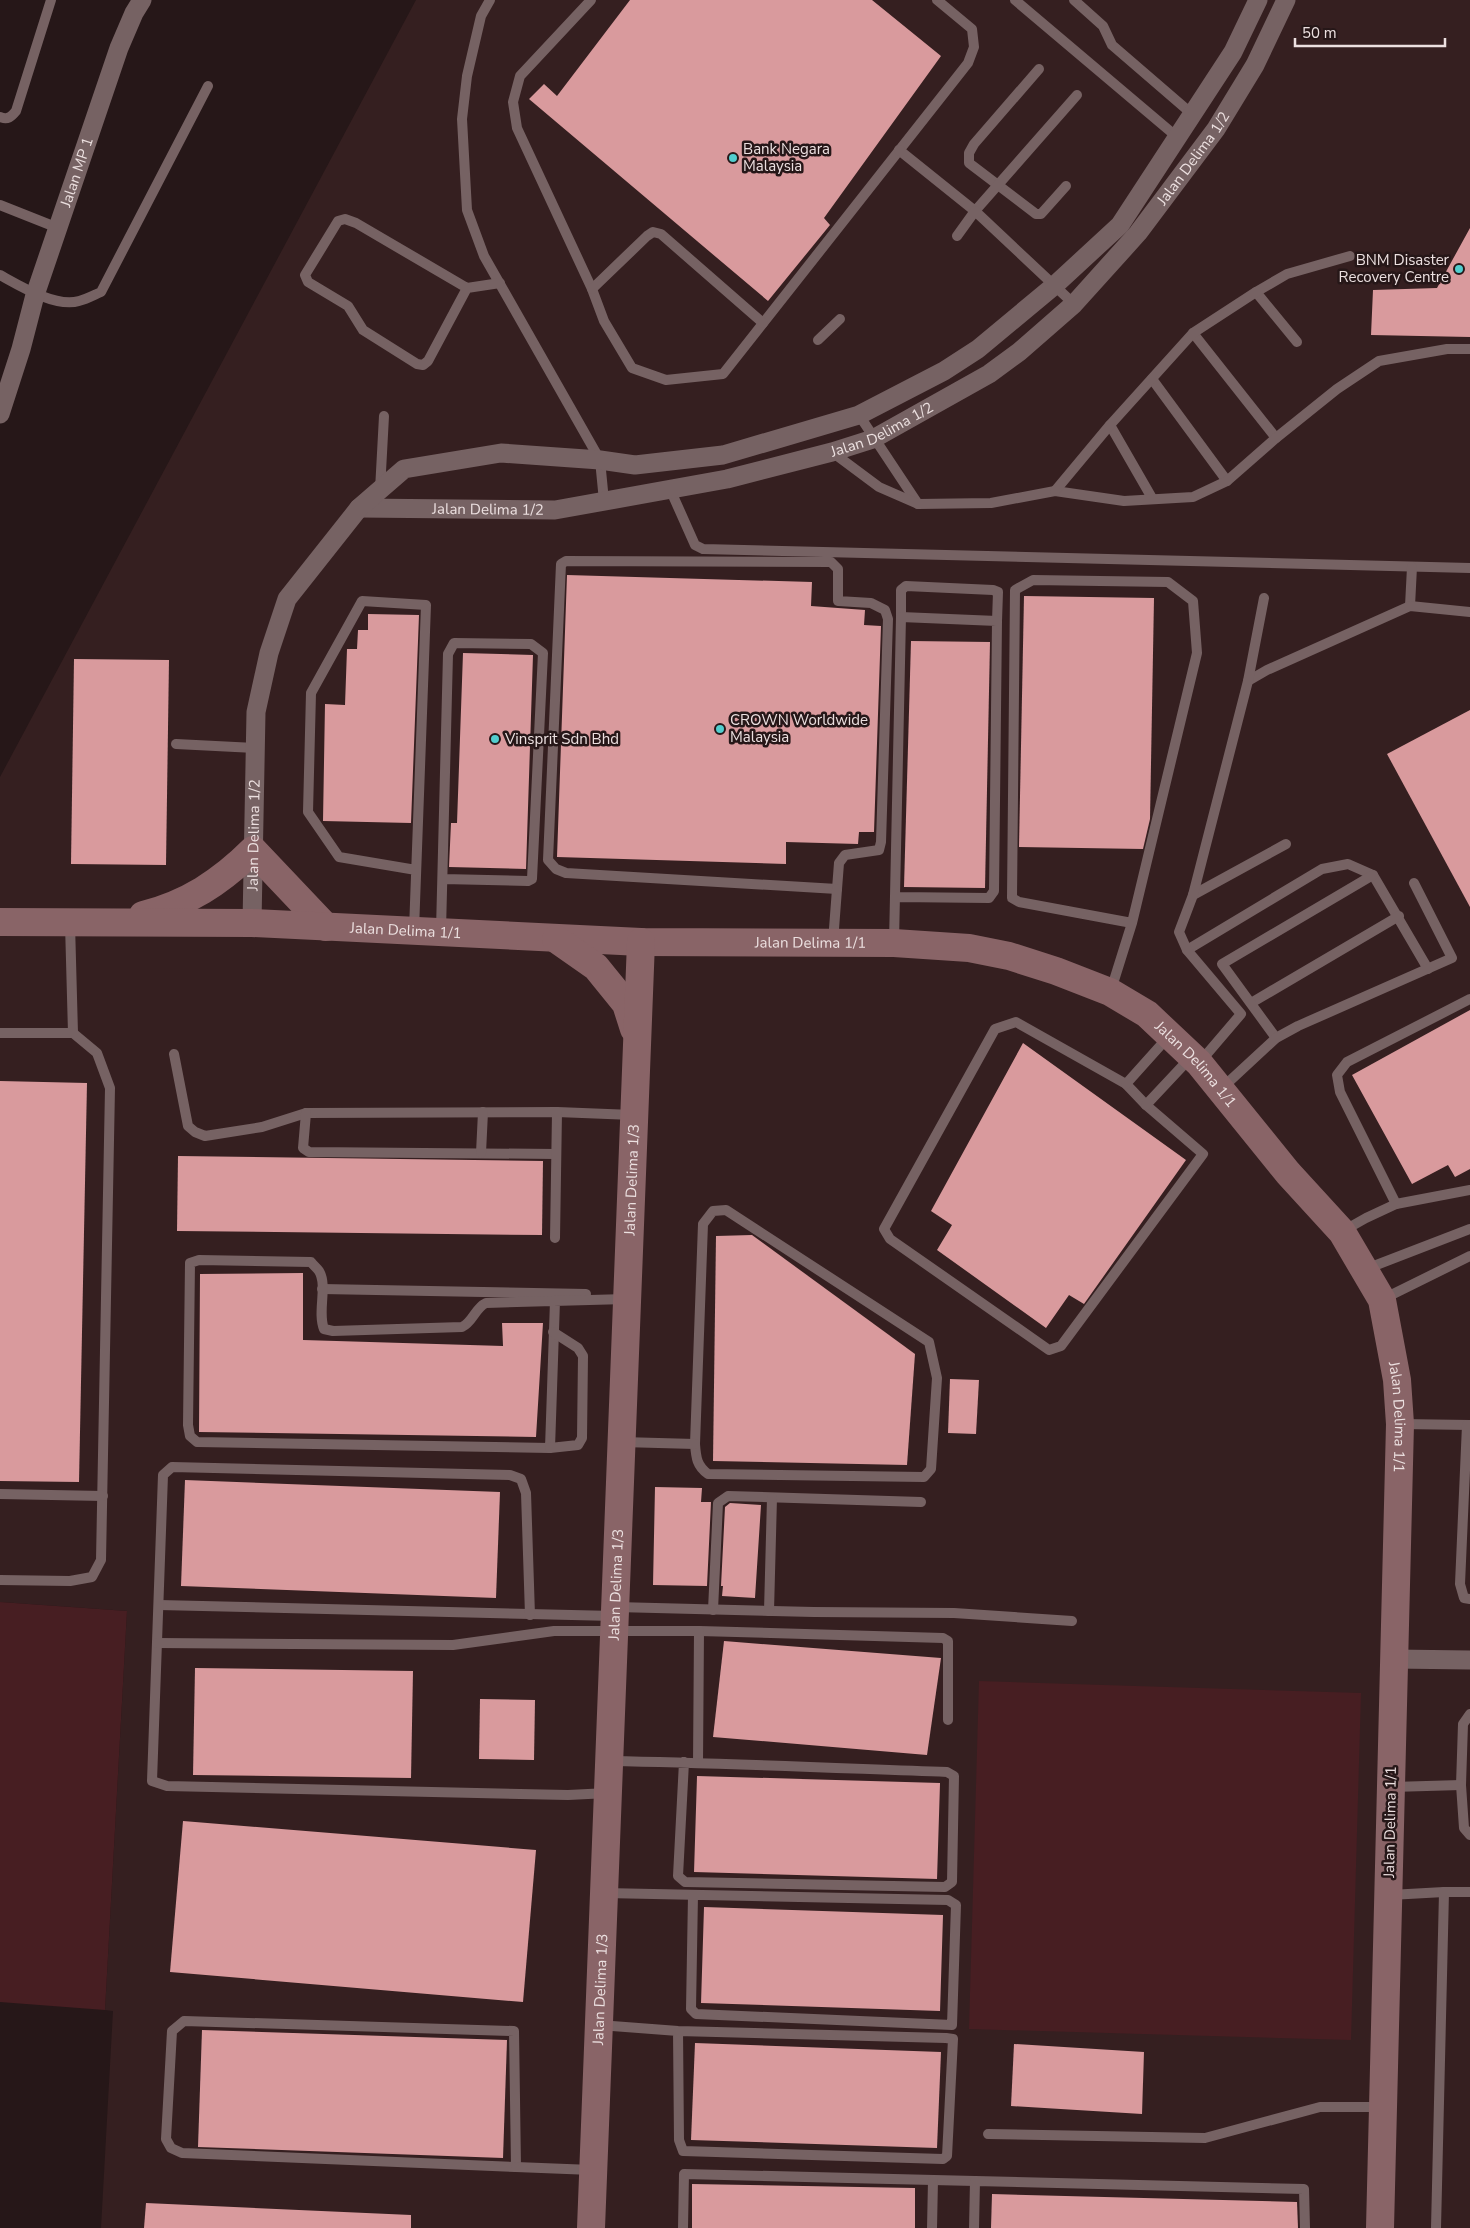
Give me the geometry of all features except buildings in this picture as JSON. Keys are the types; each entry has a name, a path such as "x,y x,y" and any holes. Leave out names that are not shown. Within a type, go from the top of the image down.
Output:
{"street":[{"name":"Jalan MP 1","path":"0,414 22,349 35,295 119,48 134,13 142,0"},
{"name":"Jalan Delima 1/2","path":"252,923 256,712 269,653 287,599 359,508 380,500 555,510 727,479 832,452 873,439 989,374 1019,352 1074,304 1138,234 1216,129 1256,65 1275,20 1286,0"},
{"name":"Jalan Delima 1/2","path":"380,500 404,469 501,453 600,460 635,465 723,455 859,415 944,371 978,349 1055,284 1120,224 1233,52 1256,6"},
{"name":"Jalan MP 1","path":"0,383 22,349"},
{"path":"114,923 168,909 192,898 214,885 253,850 326,927"},
{"name":"Jalan Delima 1/1","path":"0,922 252,923 641,942 894,943 969,948 1009,956 1110,992 1147,1014 1196,1059 1288,1174 1342,1232 1382,1300 1396,1380 1400,1424 1380,2228"},
{"path":"556,939 596,967 620,996 626,1004 637,1038"},
{"name":"Jalan Delima 1/3","path":"591,2228 641,942"},
{"path":"1394,1659 1470,1660"}],"lane":[{"path":"0,117 6,119 11,117 16,111 51,0"},
{"path":"490,0 481,16 467,76 462,119 467,210 484,256 600,460 604,501"},
{"path":"591,0 520,76 513,102 517,128 592,288 604,321 632,368 666,380 723,374 968,63 974,47 972,30 937,0"},
{"path":"1015,0 1177,137"},
{"path":"1074,0 1103,26 1112,45 1192,114"},
{"path":"1039,69 974,144 969,153 969,163 1036,214 1041,214 1066,186"},
{"path":"0,275 35,295 71,302 79,302 101,292 208,86"},
{"path":"957,236 975,211 1077,96"},
{"path":"899,150 975,211 1055,284 1074,304"},
{"path":"0,205 58,228"},
{"path":"467,288 423,366 363,330 348,306 308,282 305,275 338,221 345,219 356,222 467,288 500,283"},
{"path":"592,288 653,232 661,234 763,323"},
{"path":"1055,490 1110,425 1194,333 1287,274 1350,256"},
{"path":"1256,292 1297,342"},
{"path":"818,340 840,319"},
{"path":"1194,333 1276,438"},
{"path":"832,452 879,487 918,504 991,504 1055,490 1124,501 1193,497 1228,481 1276,438 1336,389 1379,361 1447,349 1470,349"},
{"path":"1152,379 1228,481"},
{"path":"859,415 873,439 901,476 918,504"},
{"path":"380,500 384,416"},
{"path":"1110,425 1152,498"},
{"path":"670,489 695,545 703,549 1470,568"},
{"path":"833,943 839,863 845,855 879,850 881,842 888,619 885,610 871,603 838,601 838,570 831,562 566,561 561,564 548,860 556,869 566,873 837,889"},
{"path":"1410,606 1412,567"},
{"path":"1110,992 1132,923 1198,653 1193,601 1168,582 1033,580 1015,590 1012,898 1019,902 1132,923"},
{"path":"894,943 901,590 906,586 993,590 998,592 994,890 989,898 896,897"},
{"path":"1146,1105 1242,1014 1187,950 1179,932 1193,894 1248,681 1264,598"},
{"path":"414,931 426,605 362,601 310,693 308,812 339,857 416,870"},
{"path":"1248,681 1267,670 1410,606 1470,612"},
{"path":"901,617 997,620"},
{"path":"441,933 448,654 454,644 531,644 543,653 532,879 528,881 443,879"},
{"path":"176,744 255,748"},
{"path":"1193,894 1286,844"},
{"path":"1187,950 1322,869 1348,864 1373,875 1399,916 1428,969"},
{"path":"1276,1038 1222,964 1373,875"},
{"path":"1220,1090 1276,1038 1298,1026 1452,958 1414,883"},
{"path":"1251,1003 1399,916"},
{"path":"70,923 73,1032"},
{"path":"1396,1204 1340,1092 1337,1075 1347,1062 1470,999"},
{"path":"1016,1022 1126,1084 1146,1105 1204,1154 1061,1346 1049,1350 890,1239 884,1229 995,1029 1016,1022"},
{"path":"0,1033 73,1032 97,1053 110,1088 102,1560 92,1577 70,1581 0,1580"},
{"path":"1126,1084 1170,1035"},
{"path":"174,1054 188,1126 194,1132 205,1136 262,1127 306,1113 557,1112 634,1115"},
{"path":"481,1153 483,1112"},
{"path":"555,1238 557,1112"},
{"path":"306,1113 303,1148 309,1152 556,1154"},
{"path":"1342,1232 1396,1204 1470,1190"},
{"path":"726,1210 929,1342 937,1378 931,1469 924,1477 708,1474 700,1468 696,1459 695,1444 703,1224 713,1211 726,1210"},
{"path":"1364,1269 1470,1230"},
{"path":"1382,1300 1470,1256"},
{"path":"553,1332 578,1348 583,1356 582,1438 578,1445 550,1448 197,1442 190,1436 188,1424 190,1263 199,1260 310,1262 320,1272 322,1322 324,1329 332,1331 462,1327 468,1324 480,1306 486,1303 555,1302 627,1296"},
{"path":"322,1288 627,1296"},
{"path":"550,1448 555,1302"},
{"path":"1400,1424 1468,1425 1460,1584 1464,1598 1470,1599"},
{"path":"621,1442 695,1444"},
{"path":"530,1615 526,1493 521,1479 510,1475 172,1467 163,1475 152,1781 166,1786 568,1795 608,1793"},
{"path":"0,1494 103,1496"},
{"path":"713,1610 718,1503 728,1496 921,1502"},
{"path":"769,1611 772,1498"},
{"path":"159,1605 615,1618 713,1610 954,1613 1072,1621"},
{"path":"156,1643 453,1645 554,1631 615,1618 699,1631 943,1638 948,1642 948,1720"},
{"path":"698,1762 699,1631"},
{"path":"1470,1714 1463,1724 1461,1785 1464,1828 1470,1835"},
{"path":"609,1760 698,1762 947,1772 954,1776 952,1882 945,1887 685,1882 678,1876 684,1762"},
{"path":"1391,1787 1461,1785"},
{"path":"604,1892 693,1894 948,1900 956,1905 952,2025 696,2014 691,2009 693,1894"},
{"path":"1436,2228 1444,1892"},
{"path":"1388,1896 1470,1892"},
{"path":"516,2166 514,2031 184,2021 172,2031 166,2139 171,2148 182,2153 593,2170"},
{"path":"599,2025 678,2031 946,2038 953,2040 947,2156 943,2159 683,2151 679,2140 678,2031"},
{"path":"988,2134 1205,2138 1320,2107 1383,2107"},
{"path":"682,2228 684,2174 1304,2189 1305,2228"},
{"path":"932,2228 933,2180"},
{"path":"974,2228 975,2181"}],"shaded area":[{"path":"416,0 1470,0 1470,2228 101,2228 113,2011 105,2010 127,1611 0,1602 0,777"},
{"path":"0,1602 127,1611 105,2010 0,2002"},
{"path":"979,1681 1361,1693 1351,2040 969,2029"}],"place":[{"name":"Bank Negara Malaysia","path":"733,158"},
{"name":"BNM Disaster Recovery Centre","path":"1459,269"},
{"name":"CROWN Worldwide Malaysia","path":"720,729"},
{"name":"Vinsprit Sdn Bhd","path":"495,739"}]}
